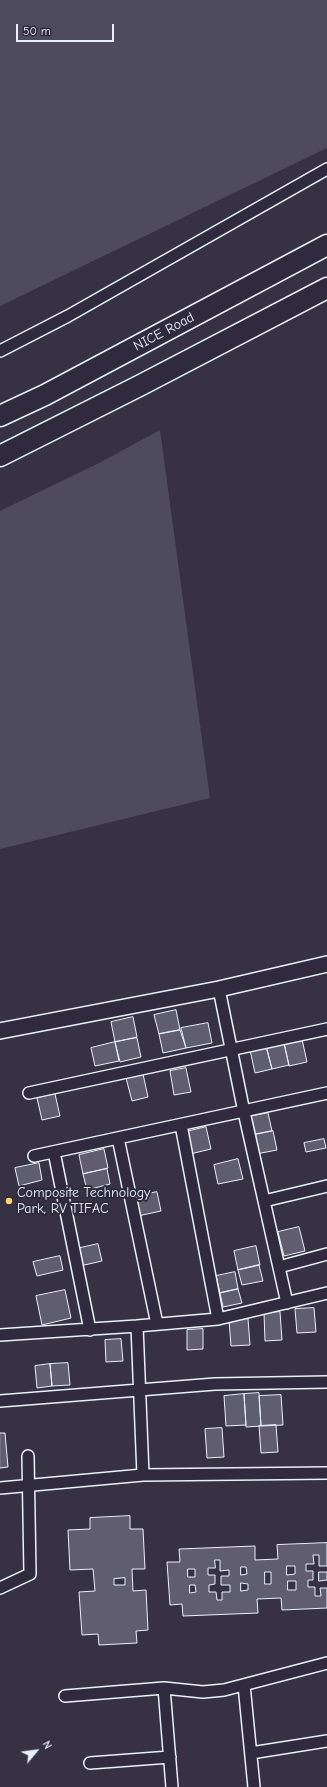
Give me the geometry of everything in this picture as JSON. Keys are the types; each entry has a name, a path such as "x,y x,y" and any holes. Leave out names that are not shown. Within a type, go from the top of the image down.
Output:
{"highway":[{"name":"NICE Road","path":"0,416 45,395 327,245"},
{"path":"0,456 327,288"}],"street":[{"path":"0,351 68,316 327,169"},
{"path":"0,1031 219,989 327,964"},
{"path":"219,989 244,1112 287,1303"},
{"path":"29,1093 327,1029"},
{"path":"34,1156 327,1093"},
{"path":"181,1125 218,1320"},
{"path":"118,1138 157,1324"},
{"path":"54,1152 90,1330"},
{"path":"264,1201 327,1186"},
{"path":"279,1267 327,1254"},
{"path":"0,1335 218,1320 327,1293"},
{"path":"137,1326 143,1475"},
{"path":"0,1401 215,1384 327,1382"},
{"path":"0,1588 30,1574 30,1485 28,1456"},
{"path":"0,1488 143,1475 327,1473"},
{"path":"66,1696 172,1687 203,1692 244,1685 327,1663"},
{"path":"244,1685 254,1787"},
{"path":"164,1688 172,1787"},
{"path":"251,1753 327,1741"},
{"path":"90,1763 170,1757"}],"shaded area":[{"path":"0,0 327,0 327,148 0,306"},
{"path":"160,430 210,798 0,849 0,511 101,462"}],"building":[{"path":"176,1010 180,1030 159,1034 154,1015"},
{"path":"133,1017 137,1037 115,1042 111,1022"},
{"path":"208,1023 212,1043 186,1048 181,1028"},
{"path":"180,1030 186,1048 163,1053 159,1034"},
{"path":"137,1038 141,1057 120,1062 115,1042"},
{"path":"302,1039 307,1062 289,1066 284,1043"},
{"path":"115,1042 119,1061 95,1066 91,1048"},
{"path":"284,1043 289,1065 272,1069 266,1046"},
{"path":"266,1046 272,1069 255,1073 250,1050"},
{"path":"186,1068 191,1092 174,1095 170,1071"},
{"path":"143,1074 148,1097 132,1101 126,1078"},
{"path":"55,1094 60,1116 42,1120 37,1098"},
{"path":"268,1113 272,1131 252,1135 248,1117"},
{"path":"206,1127 211,1149 190,1154 186,1132"},
{"path":"273,1131 277,1150 256,1154 252,1135"},
{"path":"324,1139 326,1148 306,1152 304,1143"},
{"path":"104,1149 108,1168 83,1174 79,1155"},
{"path":"238,1159 243,1179 218,1184 214,1165"},
{"path":"39,1163 42,1180 19,1186 15,1168"},
{"path":"107,1169 110,1184 87,1190 83,1174"},
{"path":"157,1192 161,1211 138,1216 133,1197"},
{"path":"299,1227 305,1251 284,1256 278,1232"},
{"path":"98,1244 102,1261 80,1266 76,1249"},
{"path":"256,1246 260,1265 238,1270 234,1251"},
{"path":"60,1256 63,1270 37,1276 33,1262"},
{"path":"259,1265 263,1281 242,1285 238,1270"},
{"path":"235,1272 238,1289 220,1293 216,1276"},
{"path":"238,1289 242,1303 223,1307 220,1293"},
{"path":"65,1290 71,1318 42,1325 36,1296"},
{"path":"314,1308 316,1332 297,1333 295,1309"},
{"path":"280,1312 282,1340 265,1341 264,1313"},
{"path":"248,1319 250,1345 231,1346 229,1320"},
{"path":"203,1329 203,1349 187,1350 187,1330"},
{"path":"121,1339 123,1361 106,1362 105,1340"},
{"path":"68,1363 70,1385 52,1386 50,1364"},
{"path":"50,1364 52,1386 37,1388 35,1366"},
{"path":"259,1393 261,1426 246,1427 244,1394"},
{"path":"244,1394 246,1425 226,1426 224,1396"},
{"path":"281,1395 283,1425 261,1426 259,1396"},
{"path":"276,1425 278,1452 261,1453 259,1426"},
{"path":"222,1428 224,1457 207,1458 205,1429"},
{"path":"0,1433 5,1433 8,1467 0,1468"},
{"path":"130,1516 130,1529 143,1529 145,1569 132,1569 133,1591 146,1590 148,1630 136,1631 137,1643 99,1645 98,1634 82,1635 79,1592 95,1591 93,1569 70,1570 68,1530 90,1529 90,1518","holes":["125,1578 125,1585 114,1585 114,1579"]},
{"path":"327,1543 327,1566 319,1566 319,1555 313,1555 314,1564 306,1564 306,1571 313,1571 313,1580 308,1580 308,1587 315,1587 315,1596 321,1596 320,1588 327,1588 327,1608 282,1610 281,1598 257,1599 258,1613 183,1616 182,1604 170,1605 167,1562 180,1562 179,1549 255,1546 255,1560 278,1559 277,1545","holes":["215,1560 220,1560 220,1571 229,1570 229,1576 221,1576 221,1585 230,1585 230,1592 222,1592 222,1600 217,1600 216,1592 209,1592 209,1585 215,1584 215,1575 208,1575 208,1568 215,1568","287,1566 295,1566 295,1574 287,1575","241,1567 246,1567 247,1574 241,1575","188,1569 195,1569 195,1577 188,1577","265,1572 271,1572 271,1584 265,1584","288,1581 296,1581 296,1590 288,1590","241,1583 248,1584 248,1590 241,1591","190,1585 195,1585 196,1592 190,1593"]},
{"path":"319,1572 327,1572 327,1580 319,1581"}],"place":[{"name":"Composite Technology Park, RV TIFAC","path":"9,1201"}]}
